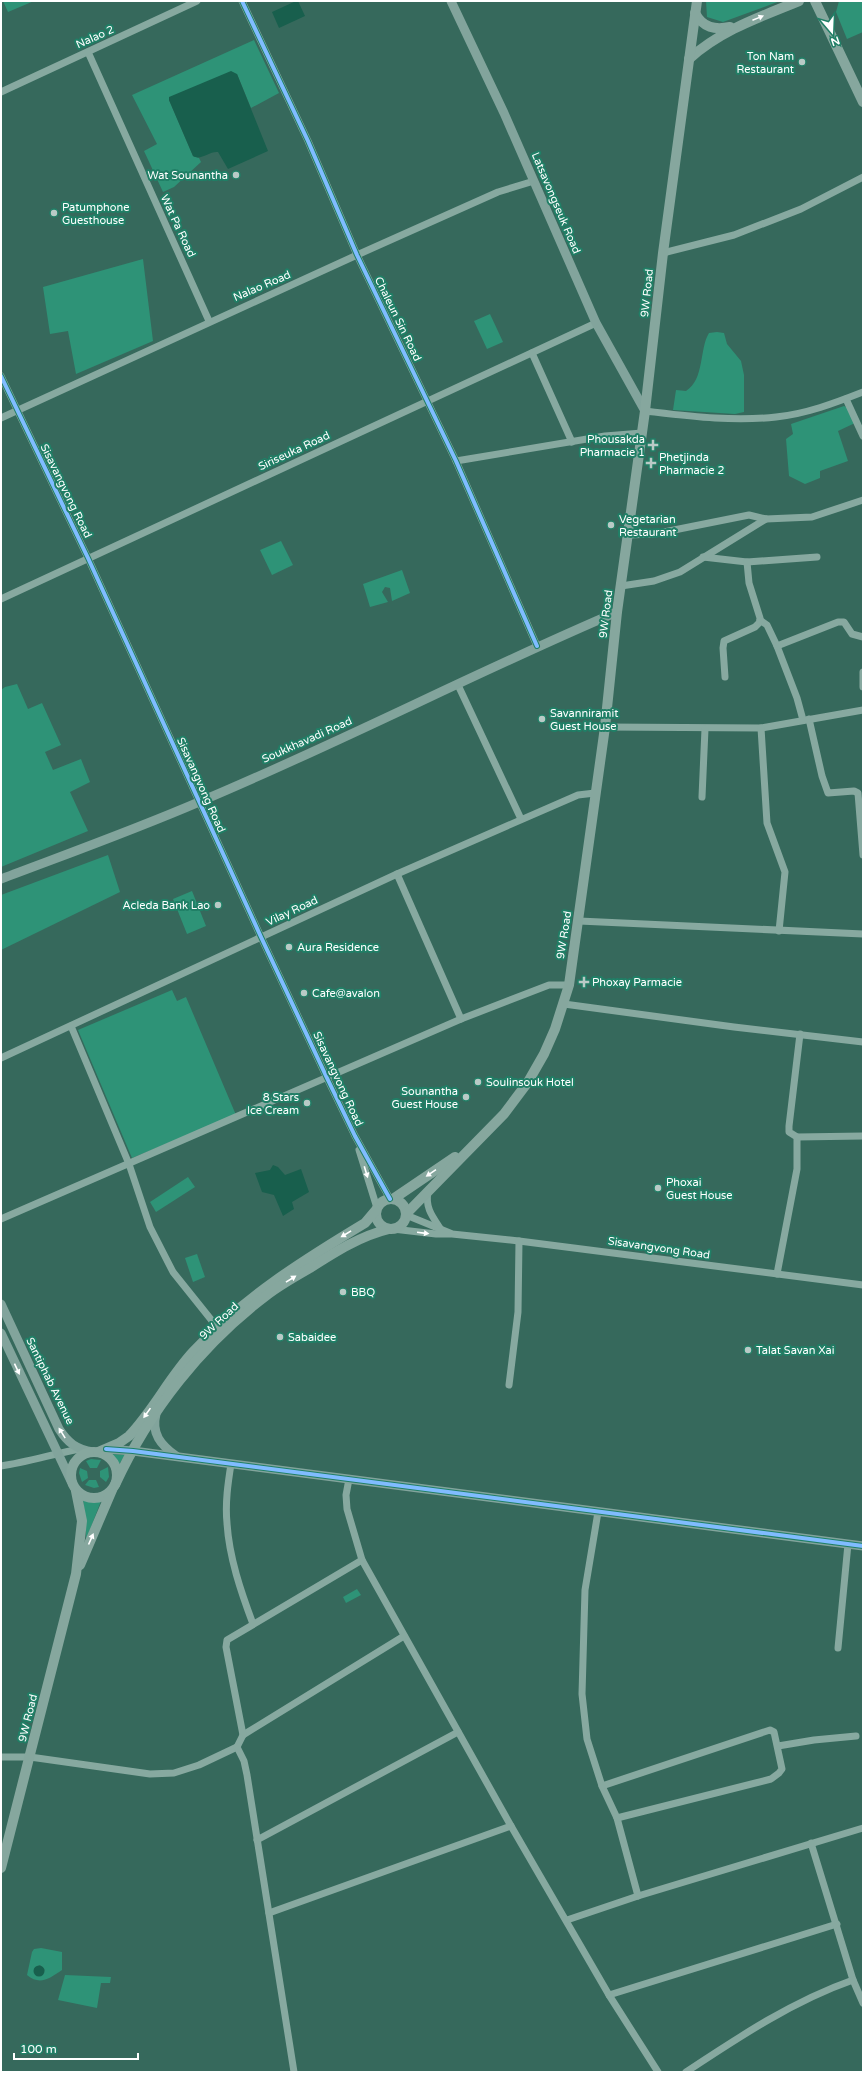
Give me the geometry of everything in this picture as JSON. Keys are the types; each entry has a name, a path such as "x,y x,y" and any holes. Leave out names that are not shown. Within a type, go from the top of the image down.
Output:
{"main road":[{"name":"9W Road","path":"406,1214 504,1114 528,1082 544,1054 564,1004 569,985 605,727 617,612 629,535 663,253 696,1"},
{"path":"689,59 714,39 737,26 799,1"},
{"path":"815,1 863,102"},
{"path":"695,13 699,21 708,27 719,29 737,26"},
{"name":"9W Road","path":"392,1199 475,1144"},
{"path":"392,1199 401,1202 406,1214 402,1224 391,1229 384,1227 377,1220 377,1209 382,1202 392,1199"},
{"name":"9W Road","path":"1,1868 76,1574 82,1522 76,1491 71,1481 70,1473 75,1461 85,1453 99,1451 128,1436 217,1327 264,1288 365,1223 377,1209"},
{"name":"9W Road","path":"76,1574 114,1486 172,1384 223,1332 268,1294 353,1242 391,1229"},
{"name":"9W Road","path":"76,1491 87,1498 95,1499 104,1496 114,1486 117,1476 114,1464 109,1457 99,1451"}],"street":[{"name":"Nalao 2","path":"1,92 197,1"},
{"name":"Chaleun Sin Road","path":"242,1 308,140 357,255 456,461 537,646"},
{"name":"Latsavongseuk Road","path":"451,1 534,181 567,260 596,323 645,411"},
{"name":"Wat Pa Road","path":"88,52 209,321"},
{"path":"663,253 739,233 800,209 863,177"},
{"name":"Nalao Road","path":"1,418 209,321 295,284 498,192 534,181"},
{"name":"Siriseuka Road","path":"1,599 596,323"},
{"path":"532,353 572,442"},
{"name":"Sisavangvong Road","path":"1,376 88,558 327,1078 355,1136 392,1199"},
{"path":"645,411 702,418 758,419 796,414 846,399 863,392"},
{"path":"846,399 863,436"},
{"path":"456,461 500,452 605,436 642,433"},
{"path":"629,535 654,534 749,515 766,519 812,517 863,500"},
{"path":"622,586 654,581 680,572 766,519"},
{"path":"703,557 747,562 817,557"},
{"path":"747,562 749,584 760,620 767,625 777,646 806,720 828,793 854,791 858,793 863,855"},
{"name":"Soukkhavadi Road","path":"1,879 199,802 458,685 537,646 617,612"},
{"path":"725,678 724,641 755,627 760,620"},
{"path":"777,646 838,622 844,622 852,634 863,637"},
{"path":"863,672 863,687"},
{"path":"458,685 521,819"},
{"path":"605,727 705,729 761,728 863,710"},
{"path":"761,728 767,823 785,872 779,931"},
{"path":"702,797 705,729"},
{"name":"Vilay Road","path":"1,1058 397,874 578,795 595,793"},
{"path":"397,874 461,1019"},
{"path":"579,921 717,926 779,931 863,934"},
{"path":"1,1219 461,1019 549,985 569,985"},
{"path":"564,1004 727,1026 863,1042"},
{"path":"71,1026 129,1164 150,1228 173,1272 217,1327"},
{"path":"800,1034 789,1126 790,1132 797,1137 863,1136"},
{"name":"Sisavangvong Road","path":"355,1136 377,1209"},
{"path":"777,1274 797,1169 797,1137"},
{"path":"429,1190 426,1201 428,1209 440,1228"},
{"name":"Sisavangvong Road","path":"406,1214 452,1234"},
{"name":"Sisavangvong Road","path":"391,1229 519,1241 863,1285"},
{"path":"509,1385 518,1312 519,1241"},
{"name":"Santiphab Avenue","path":"1,1304 59,1429 66,1440 80,1449 99,1451 133,1451 863,1546"},
{"path":"1,1333 71,1481"},
{"path":"156,1414 154,1424 156,1436 167,1449 179,1457"},
{"path":"1,1466 25,1463 58,1453 80,1449"},
{"path":"231,1464 227,1489 227,1523 240,1589 253,1624"},
{"path":"349,1480 346,1495 347,1509 362,1560 511,1826 567,1920 609,1995 658,2072"},
{"path":"598,1512 585,1590 582,1647 582,1694 587,1739 602,1786 617,1818 638,1896"},
{"path":"838,1648 848,1544"},
{"path":"243,1735 226,1647 227,1640 362,1560"},
{"path":"1,1757 30,1757 150,1774 174,1773 199,1765 237,1747 243,1735 404,1636"},
{"path":"602,1786 770,1730 774,1732 782,1769 771,1779 617,1818"},
{"path":"257,1840 458,1732"},
{"path":"778,1746 814,1740 856,1736"},
{"path":"237,1747 247,1775 294,2072"},
{"path":"269,1913 511,1826"},
{"path":"567,1920 638,1896 863,1828"},
{"path":"811,1843 853,1980 863,2004"},
{"path":"609,1995 837,1924"},
{"path":"686,2072 761,2025 823,1990 853,1980"}],"shaded area":[{"path":"3,1 34,1 8,12"},
{"path":"298,1 305,16 279,28 272,12"},
{"path":"706,1 780,1 723,22 707,17"},
{"path":"839,1 863,1 863,32 847,39 836,12"},
{"path":"254,40 279,93 251,108 237,74 169,100 193,156 199,158 201,162 174,187 163,192 144,151 157,144 132,95"},
{"path":"231,71 237,74 268,151 228,169 218,152 202,157 193,156 169,97"},
{"path":"143,259 153,341 76,374 68,331 50,334 43,287"},
{"path":"490,314 503,342 487,349 474,321"},
{"path":"709,333 724,333 727,344 741,361 744,375 744,412 735,414 673,410 676,390 686,391 692,386 699,372 704,347"},
{"path":"844,406 848,408 855,423 838,431 848,461 820,471 820,478 805,484 789,476 786,439 793,434 791,424"},
{"path":"281,541 293,565 272,575 260,550"},
{"path":"402,570 410,593 392,601 390,588 385,587 382,592 388,602 370,607 363,584"},
{"path":"17,684 28,709 42,703 61,745 45,752 53,770 81,759 90,782 70,792 88,831 1,867 1,690 5,687"},
{"path":"108,855 120,892 1,950 1,895"},
{"path":"192,891 206,926 187,934 173,899"},
{"path":"172,990 177,1001 186,997 236,1115 132,1158 78,1030"},
{"path":"273,1165 278,1167 285,1175 301,1169 309,1192 292,1202 294,1209 283,1216 274,1195 262,1192 255,1173 270,1170"},
{"path":"188,1177 195,1187 156,1212 150,1202"},
{"path":"197,1254 205,1277 193,1282 185,1258"},
{"path":"111,1454 125,1455 118,1466"},
{"path":"91,1459 101,1460 97,1468 90,1468 86,1461"},
{"path":"108,1467 109,1477 106,1482 100,1477 100,1471"},
{"path":"80,1468 87,1471 88,1478 82,1482 79,1473"},
{"path":"89,1480 96,1480 99,1487 94,1488 85,1485"},
{"path":"83,1500 101,1501 86,1540 86,1521"},
{"path":"357,1589 361,1595 346,1603 343,1597"},
{"path":"41,1948 62,1952 62,1970 45,1980 36,1980 27,1975 34,1949","holes":["40,1965 45,1970 36,1975 34,1969"]},
{"path":"39,1965 43,1967 45,1971 43,1975 39,1977 35,1975 33,1971 35,1967"},
{"path":"65,1975 111,1977 110,1983 101,1983 97,2008 58,2000"}],"cycle path":[{"path":"242,1 308,141 357,255 456,461 537,646"},
{"path":"1,376 88,558 327,1078 355,1136 390,1199"},
{"path":"106,1449 133,1451 863,1546"}],"place":[{"name":"Ton Nam Restaurant","path":"802,62"},
{"name":"Wat Sounantha","path":"236,175"},
{"name":"Patumphone Guesthouse","path":"54,213"},
{"name":"Phousakda Pharmacie 1","path":"653,445"},
{"name":"Phetjinda Pharmacie 2","path":"651,463"},
{"name":"Vegetarian Restaurant","path":"611,525"},
{"name":"Savanniramit Guest House","path":"542,719"},
{"name":"Acleda Bank Lao","path":"218,905"},
{"name":"Aura Residence","path":"289,947"},
{"name":"Phoxay Parmacie","path":"584,982"},
{"name":"Cafe@avalon","path":"304,993"},
{"name":"Soulinsouk Hotel","path":"478,1082"},
{"name":"Sounantha Guest House","path":"466,1097"},
{"name":"8 Stars Ice Cream","path":"307,1103"},
{"name":"Phoxai Guest House","path":"658,1188"},
{"name":"BBQ","path":"343,1292"},
{"name":"Sabaidee","path":"280,1337"},
{"name":"Talat Savan Xai","path":"748,1350"}]}
